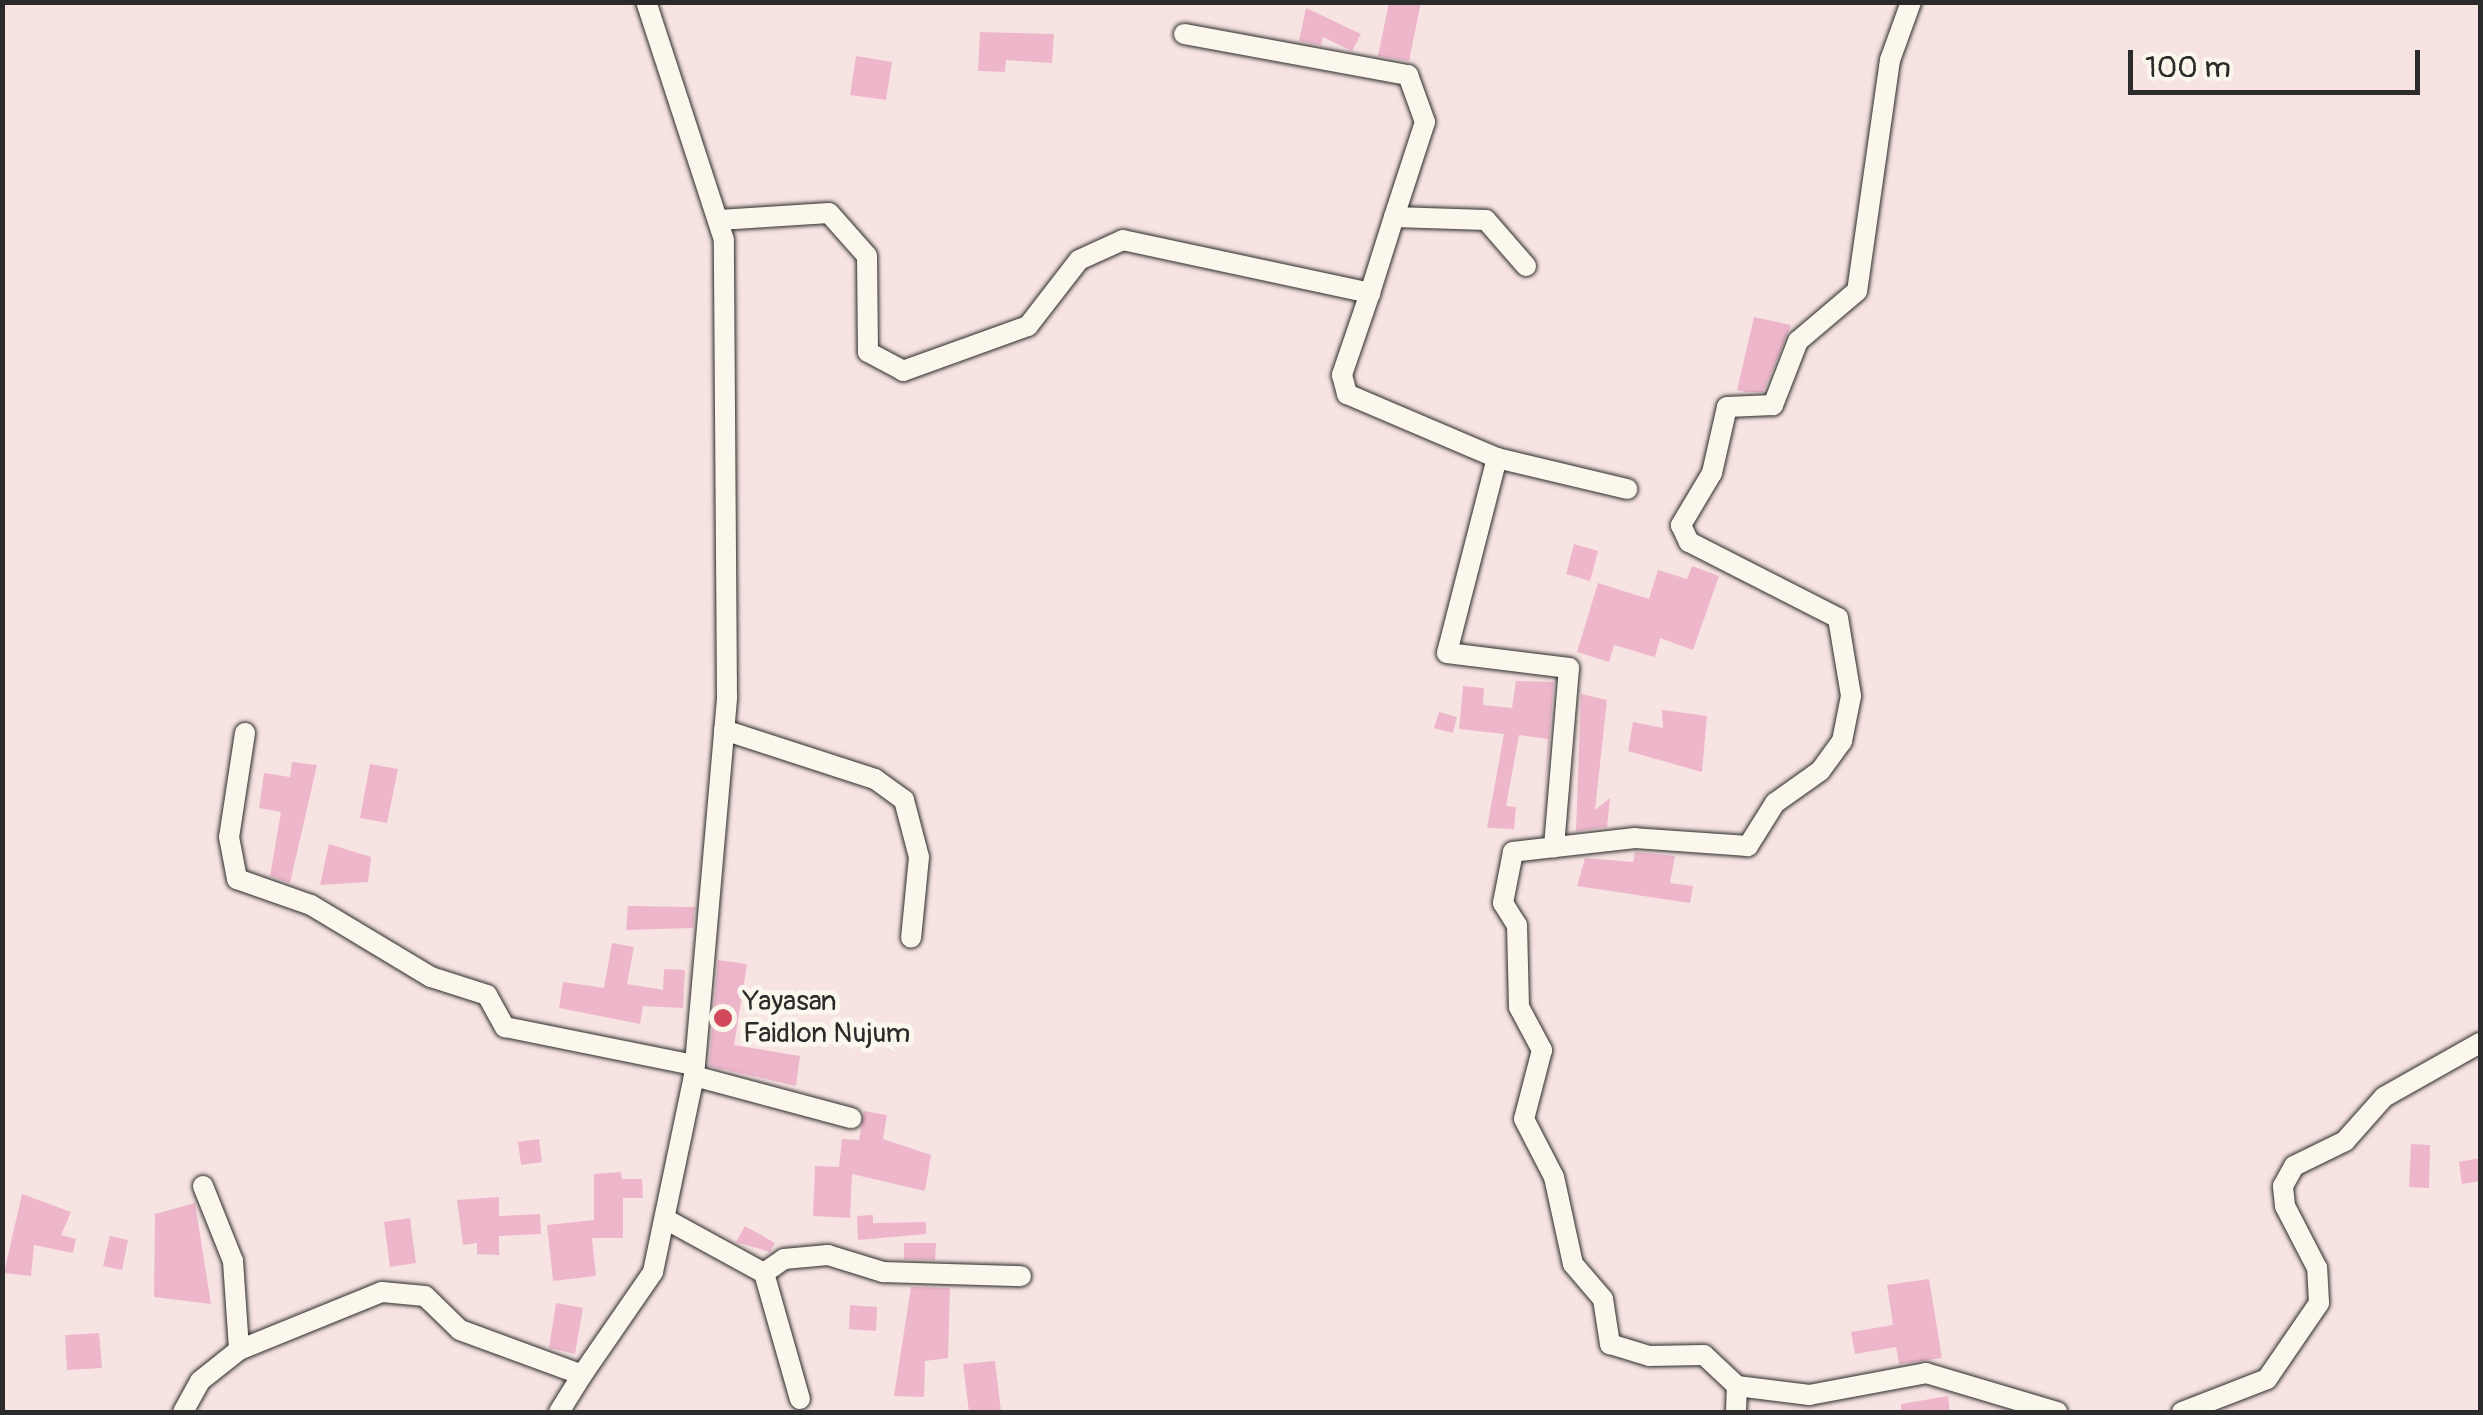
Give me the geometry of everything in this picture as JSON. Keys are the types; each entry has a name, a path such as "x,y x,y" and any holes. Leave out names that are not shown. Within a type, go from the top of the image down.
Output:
{"street":[{"path":"559,1412 641,1292 669,1221 694,1070 724,730 719,220 646,2"},
{"path":"1910,2 1890,60 1857,291 1798,341 1773,405 1728,404 1712,473 1682,526 1689,542 1838,618 1851,696 1842,741 1820,771 1776,803 1748,846 1635,838 1588,851 1554,847 1514,852 1502,893 1517,924 1519,1006 1542,1050 1524,1098 1526,1130 1554,1177 1573,1264 1602,1299 1607,1340 1638,1354 1704,1355 1737,1386 1809,1395 1926,1372 2057,1412"},
{"path":"1184,34 1408,75 1425,122 1342,375 1347,394 1497,458 1627,489"},
{"path":"719,220 829,213 867,256 868,352 903,371 1028,326 1079,260 1123,240 1370,293"},
{"path":"1394,217 1486,220 1526,266"},
{"path":"1497,458 1445,647 1568,668 1554,847"},
{"path":"724,730 874,779 904,800 919,857 911,938"},
{"path":"245,733 229,837 237,879 311,905 432,977 488,995 505,1027 694,1070 851,1118"},
{"path":"2182,1412 2268,1379 2318,1303 2317,1268 2286,1206 2283,1186 2294,1166 2345,1140 2384,1097 2480,1044"},
{"path":"203,1186 233,1262 239,1350"},
{"path":"669,1221 764,1273 800,1399"},
{"path":"764,1273 784,1260 828,1255 883,1272 1021,1276"},
{"path":"183,1412 200,1381 239,1350 321,1310 409,1290 460,1330 582,1376"},
{"path":"1736,1412 1737,1386"}],"building":[{"path":"1389,2 1421,2 1409,61 1378,56"},
{"path":"1306,8 1361,34 1352,51 1323,37 1321,45 1299,41"},
{"path":"980,32 1054,34 1052,63 1006,60 1005,72 978,71"},
{"path":"856,56 892,62 886,100 850,95"},
{"path":"1754,317 1791,325 1763,392 1737,390"},
{"path":"1574,544 1598,551 1590,581 1566,574"},
{"path":"1692,566 1719,576 1693,650 1660,638 1655,657 1614,645 1609,662 1577,652 1598,583 1649,599 1658,570 1687,579"},
{"path":"1516,681 1554,682 1544,800 1548,739 1519,735 1506,806 1516,807 1514,829 1487,828 1504,734 1459,729 1463,686 1484,688 1483,705 1512,708"},
{"path":"1581,694 1607,700 1595,810 1610,798 1607,827 1576,831"},
{"path":"1662,710 1707,716 1702,772 1628,751 1633,722 1663,728"},
{"path":"1439,712 1457,717 1453,733 1434,728"},
{"path":"292,762 317,765 290,883 270,876 281,812 259,808 264,773 290,777"},
{"path":"370,764 398,769 387,823 360,818"},
{"path":"329,844 371,857 368,882 320,885"},
{"path":"1635,852 1675,856 1670,883 1693,886 1690,903 1577,886 1585,858 1633,862"},
{"path":"628,906 695,907 693,928 626,930"},
{"path":"612,943 634,947 627,984 663,990 664,969 685,970 683,1008 643,1006 640,1024 559,1008 563,982 604,988"},
{"path":"718,960 747,964 734,1045 800,1056 796,1086 709,1066"},
{"path":"864,1111 887,1115 883,1139 931,1155 925,1191 852,1174 850,1218 813,1216 815,1166 839,1167 842,1139 859,1140"},
{"path":"539,1139 542,1162 521,1165 518,1142"},
{"path":"2411,1144 2430,1145 2429,1188 2409,1187"},
{"path":"2480,1158 2480,1181 2462,1184 2459,1162"},
{"path":"621,1172 622,1179 642,1179 643,1198 623,1198 623,1238 592,1238 596,1276 553,1281 547,1225 594,1220 594,1174"},
{"path":"22,1194 71,1212 61,1235 76,1239 73,1253 34,1245 31,1276 4,1273"},
{"path":"499,1197 499,1216 540,1214 541,1234 499,1236 499,1255 477,1254 477,1243 463,1245 457,1200"},
{"path":"195,1203 211,1304 154,1297 155,1214"},
{"path":"873,1215 873,1223 926,1222 926,1234 858,1240 857,1216"},
{"path":"410,1218 416,1263 390,1267 384,1222"},
{"path":"745,1226 775,1243 770,1252 736,1242"},
{"path":"110,1236 128,1240 122,1270 103,1266"},
{"path":"904,1243 936,1243 935,1260 904,1259"},
{"path":"1929,1279 1942,1358 1899,1364 1896,1347 1855,1354 1851,1332 1893,1325 1887,1285"},
{"path":"911,1287 950,1288 948,1358 925,1361 924,1397 894,1396"},
{"path":"556,1303 583,1308 575,1354 549,1348"},
{"path":"850,1305 877,1307 876,1331 849,1329"},
{"path":"99,1333 102,1368 67,1370 65,1335"},
{"path":"995,1361 1001,1411 969,1412 963,1364"},
{"path":"1948,1396 1950,1412 1901,1412 1901,1404"}],"place":[{"name":"Yayasan Faidlon Nujum","path":"723,1018"}]}
